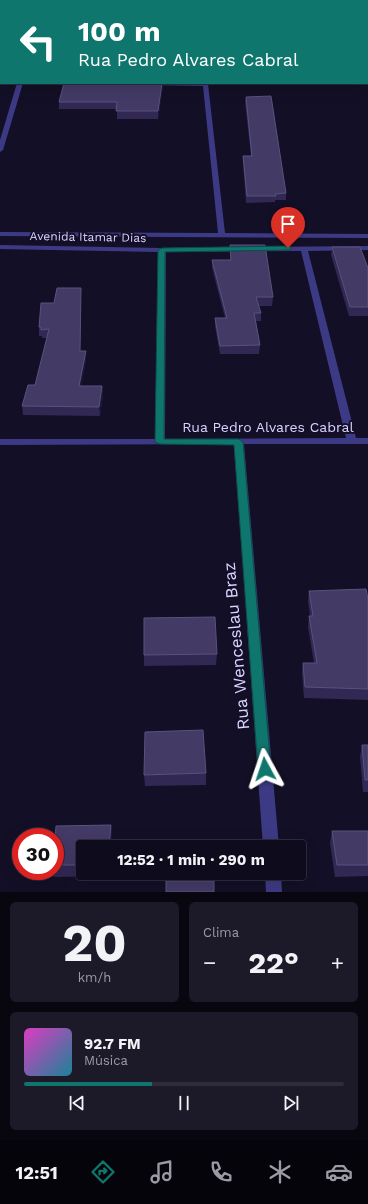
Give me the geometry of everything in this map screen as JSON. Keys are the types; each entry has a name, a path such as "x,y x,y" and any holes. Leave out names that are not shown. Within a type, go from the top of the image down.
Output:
{"street":[{"path":"0,150 20,84"},
{"path":"205,84 222,235"},
{"name":"Avenida Itamar Dias","path":"0,234 368,236"},
{"name":"Avenida Itamar Dias","path":"0,246 162,250 368,248"},
{"path":"304,248 352,441"},
{"path":"160,442 162,250"},
{"name":"Rua Pedro Alvares Cabral","path":"0,442 368,441"},
{"name":"Rua Wenceslau Braz","path":"239,442 270,840"},
{"path":"273,880 274,892"}],"building":[{"path":"64,84 162,84 158,111 116,111 117,102 59,102"},
{"path":"271,96 286,193 275,194 276,196 247,196 243,156 252,156 246,97"},
{"path":"230,245 265,245 273,297 256,297 261,313 254,313 260,345 220,346 215,318 227,318 212,260 231,260"},
{"path":"332,247 360,247 368,268 368,307 350,307"},
{"path":"57,288 81,288 80,351 86,351 79,386 102,386 99,407 22,406 28,385 35,385 49,329 41,330 41,327 39,327 41,303 54,303"},
{"path":"366,589 368,599 368,689 305,687 303,663 317,663 309,616 313,616 309,591"},
{"path":"215,617 217,654 144,655 144,618"},
{"path":"203,730 206,773 144,775 145,732"},
{"path":"362,745 368,745 368,780 365,780"},
{"path":"111,825 110,840 76,840 76,865 64,865 64,828 56,828 56,826"},
{"path":"332,831 368,831 368,865 337,865"},
{"path":"166,881 214,881 214,892 166,892"}],"route":[{"path":"265,769 239,442 160,442 162,250 288,248"}]}
